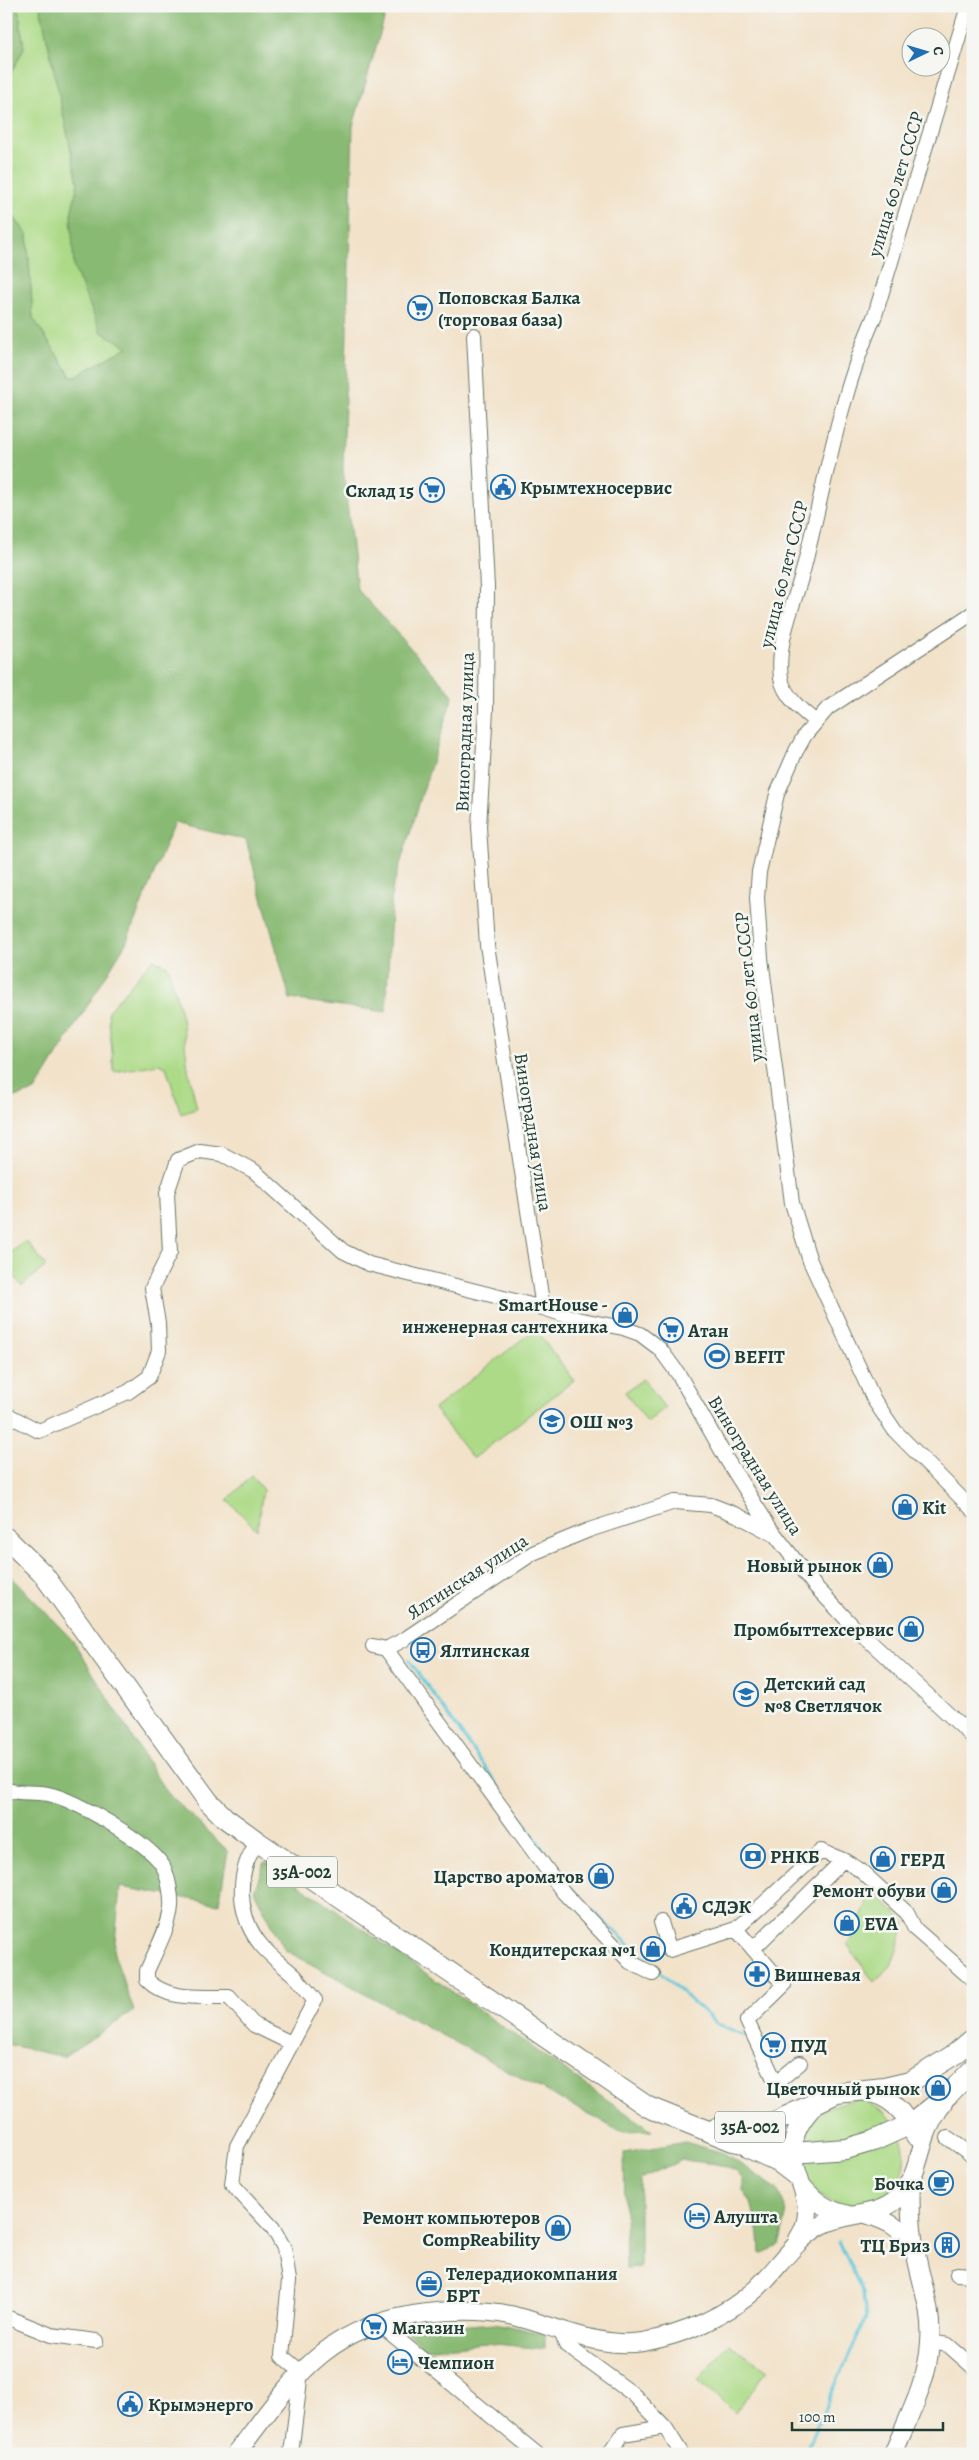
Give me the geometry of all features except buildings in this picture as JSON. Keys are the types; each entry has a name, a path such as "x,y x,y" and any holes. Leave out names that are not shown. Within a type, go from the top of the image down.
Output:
{"highway":[{"name":"35А-002","path":"6,1538 42,1574 199,1790 225,1818 648,2106 677,2120 733,2141 793,2153 846,2149 874,2141 911,2124 949,2094"},
{"name":"35А-002","path":"677,2120 711,2129 743,2129 770,2124 837,2093 884,2088 910,2082 955,2054 973,2039"},
{"path":"949,2094 973,2069"}],"main road":[{"name":"35А-002","path":"856,2090 869,2092 888,2100 903,2113 911,2124"},
{"path":"236,2454 301,2372 331,2344 356,2330 377,2322 407,2315 458,2309 508,2314 613,2343 642,2342 680,2333 726,2310 756,2288 791,2250 814,2230 829,2221 880,2210 893,2203 903,2192 914,2173 926,2134 936,2113 949,2094"},
{"name":"35А-002","path":"800,2182 793,2153 796,2133 805,2115 820,2101"},
{"path":"893,2454 923,2382 930,2342 927,2298 914,2249 911,2224 916,2138 911,2124"},
{"name":"35А-002","path":"733,2141 770,2159 800,2182 822,2206 836,2212 858,2215"},
{"path":"791,2250 802,2233 808,2218 807,2201 800,2182"},
{"path":"858,2215 887,2221 901,2230 914,2249"}],"street":[{"name":"улица 60 лет СССР","path":"968,6 875,314 857,355 797,594 780,652 781,680 798,708 816,722 805,735 796,751 778,794 759,872 757,898 761,958 792,1203 810,1261 874,1400 895,1431 973,1510"},
{"name":"Виноградная улица","path":"474,335 487,587 486,710 479,827 487,946 543,1308 577,1319 623,1328 640,1334 660,1350 680,1375 727,1460 776,1535 814,1585 853,1626 973,1736"},
{"path":"816,722 828,708 973,613"},
{"path":"6,1414 39,1430 128,1392 149,1377 159,1351 158,1323 152,1288 170,1252 167,1193 178,1160 200,1151 222,1154 254,1171 343,1251 369,1264 543,1308"},
{"name":"Ялтинская улица","path":"653,1974 630,1962 564,1893 379,1647 405,1639 533,1553 589,1530 675,1502 710,1505 737,1515 776,1535"},
{"path":"6,1790 47,1794 71,1802 119,1829 145,1848 163,1866 171,1908 147,1971 147,1980 153,1986 188,1998 229,1997 254,2025 291,2043"},
{"path":"258,1842 247,1856 242,1884 242,1905 248,1923 261,1945 296,1977 314,2000 237,2146 232,2184 273,2228 284,2248 290,2280 282,2356 301,2372 291,2454"},
{"path":"661,1922 669,1950 736,1929 821,1851 843,1860 860,1870 907,1913 915,1929 973,1980"},
{"path":"753,1949 843,1860"},
{"path":"736,1929 784,1985 747,2021 776,2083 800,2063"},
{"path":"948,2138 973,2156"},
{"path":"957,2274 973,2275"},
{"path":"6,2317 51,2334 96,2341"},
{"path":"377,2322 537,2454"},
{"path":"560,2329 566,2345 633,2394 665,2427 682,2454"},
{"path":"930,2342 948,2345 973,2367"},
{"path":"609,2454 623,2434 665,2427"}],"green space":[{"path":"6,6 18,6 24,48 6,83"},
{"path":"18,6 40,6 78,183 71,215 128,347 72,378 33,318 27,234 6,207 6,83 24,48"},
{"path":"40,6 388,6 353,126 343,469 357,589 453,695 392,890 386,1012 290,999 246,840 174,823 126,943 35,1091 6,1100 6,207 27,234 33,318 72,378 128,347 101,332 74,268 71,215 78,183"},
{"path":"153,959 168,966 182,1018 188,1069 197,1109 181,1114 166,1067 159,1064 114,1072 108,1011"},
{"path":"26,1241 46,1266 22,1286 6,1266 6,1256"},
{"path":"535,1329 574,1380 473,1459 434,1409"},
{"path":"643,1379 665,1408 647,1422 625,1392"},
{"path":"252,1476 263,1490 257,1530 227,1500"},
{"path":"6,1571 73,1641 166,1792 228,1851 219,1904 120,1887 114,1954 134,2011 63,2057 6,2044"},
{"path":"265,1861 652,2131 621,2132 285,1950 254,1891"},
{"path":"871,1888 906,1923 891,1966 874,1982 847,1944 857,1932"},
{"path":"860,2099 885,2112 894,2122 856,2139 802,2143 810,2123 816,2116 840,2103"},
{"path":"901,2136 904,2162 897,2183 883,2197 865,2204 845,2205 825,2198 810,2184 801,2161"},
{"path":"685,2142 724,2153 777,2189 787,2212 779,2246 760,2254 759,2234 751,2202 743,2190 743,2180 737,2172 717,2164 682,2160 640,2179 640,2268 626,2269 624,2153"},
{"path":"495,2323 545,2334 545,2349 486,2343 423,2349 406,2330"},
{"path":"729,2344 768,2370 735,2413 698,2380"}],"waterway":[{"path":"409,1660 568,1884 588,1907 716,2023 745,2036"},
{"path":"804,2454 866,2318 863,2293 839,2241"}],"place":[{"name":"Поповская Балка (торговая база)","path":"420,308"},
{"name":"Крымтехносервис","path":"503,487"},
{"name":"Склад 15","path":"432,490"},
{"name":"SmartHouse - инженерная сантехника","path":"625,1315"},
{"name":"Атан","path":"671,1330"},
{"name":"BEFIT","path":"717,1356"},
{"name":"ОШ №3","path":"552,1421"},
{"name":"Kit","path":"905,1507"},
{"name":"Новый рынок","path":"880,1565"},
{"name":"Промбыттехсервис","path":"911,1629"},
{"name":"Ялтинская","path":"423,1650"},
{"name":"Детский сад №8 Светлячок","path":"746,1694"},
{"name":"РНКБ","path":"753,1856"},
{"name":"ГЕРД","path":"883,1859"},
{"name":"Царство ароматов","path":"601,1876"},
{"name":"Ремонт обуви","path":"944,1890"},
{"name":"СДЭК","path":"684,1906"},
{"name":"EVA","path":"847,1923"},
{"name":"Кондитерская №1","path":"653,1949"},
{"name":"Вишневая","path":"757,1974"},
{"name":"ПУД","path":"773,2045"},
{"name":"Цветочный рынок","path":"938,2088"},
{"name":"Бочка","path":"941,2183"},
{"name":"Алушта","path":"697,2216"},
{"name":"Ремонт компьютеров CompReability","path":"558,2228"},
{"name":"ТЦ Бриз","path":"947,2245"},
{"name":"Телерадиокомпания БРТ","path":"429,2284"},
{"name":"Магазин","path":"374,2327"},
{"name":"Чемпион","path":"400,2362"},
{"name":"Крымэнерго","path":"130,2404"}]}
